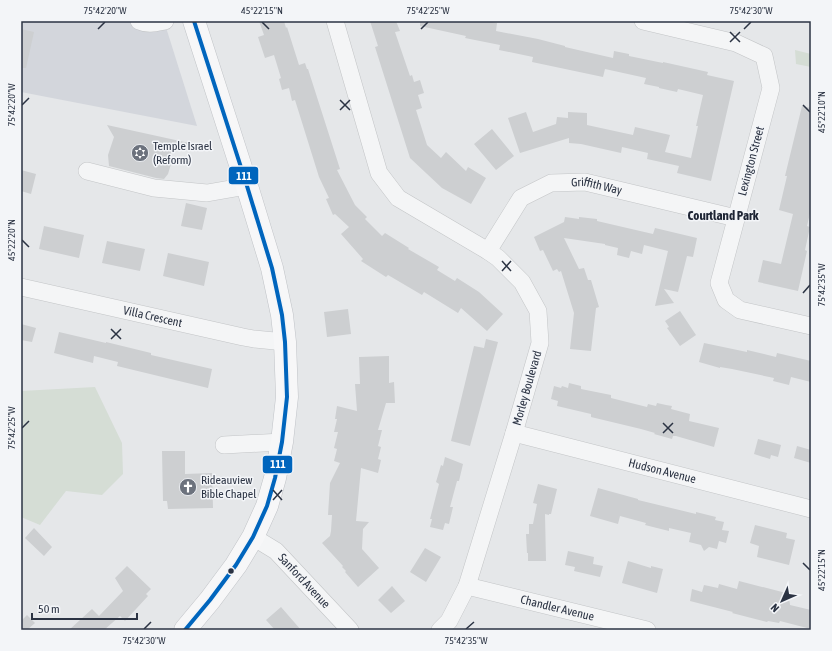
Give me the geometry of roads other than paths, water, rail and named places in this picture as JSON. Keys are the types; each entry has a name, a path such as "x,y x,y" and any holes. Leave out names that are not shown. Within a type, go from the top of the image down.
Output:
{"main road":[{"path":"185,630 236,565 254,537 267,506 272,489 282,442 287,397 285,342 282,315 272,268 194,21"}],"street":[{"path":"139,21 150,24 165,21"},
{"name":"Morley Boulevard","path":"335,21 379,173 398,198 498,258 522,282 538,311 540,343 514,434 467,586 448,621 440,630"},
{"name":"Lexington Street","path":"643,21 736,43 764,56 771,88 719,283 726,300 740,310 811,326"},
{"path":"86,171 154,188 207,193 247,186"},
{"name":"Griffith Way","path":"488,251 521,198 551,183 585,182 736,218"},
{"name":"Villa Crescent","path":"21,287 243,337 285,342"},
{"name":"Hudson Avenue","path":"514,434 811,509"},
{"path":"224,445 282,442"},
{"name":"Sanford Avenue","path":"254,537 276,551 350,630"},
{"name":"Chandler Avenue","path":"467,586 647,630"}],"place":[{"name":"Temple Israel (Reform)","path":"140,153"},
{"name":"Rideauview Bible Chapel","path":"188,487"}],"district":[{"name":"Courtland Park","path":"723,215"}]}
